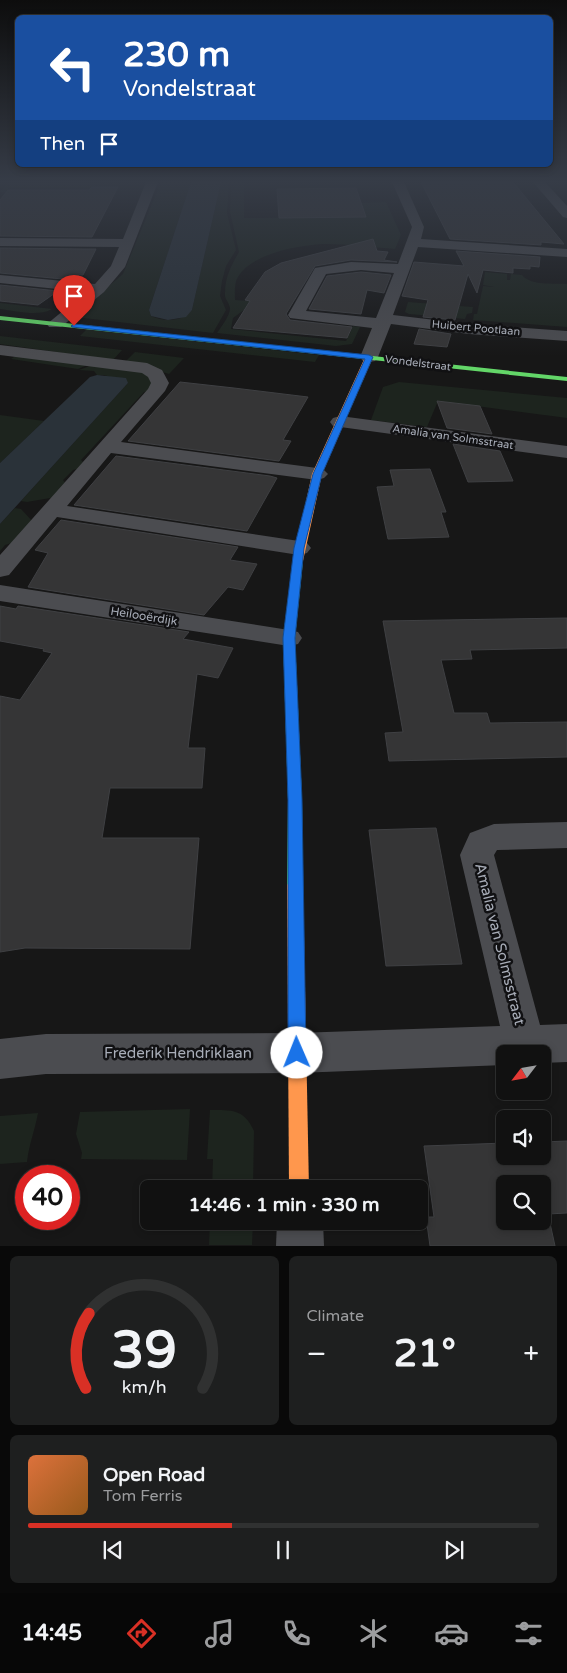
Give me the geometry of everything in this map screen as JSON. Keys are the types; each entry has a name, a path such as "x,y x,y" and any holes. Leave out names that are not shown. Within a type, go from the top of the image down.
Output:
{"street":[{"path":"43,334 99,289 118,267 128,240"},
{"path":"0,242 127,243"},
{"path":"299,1180 295,800 289,638 299,548 317,474 384,322 414,243 567,252"},
{"name":"Huibert Pootlaan","path":"403,269 354,266 335,267 320,271 296,316 567,336"},
{"path":"0,279 99,289"},
{"name":"Vondelstraat","path":"0,318 364,366 567,379"},
{"path":"0,329 250,357"},
{"path":"0,363 7,351 130,365 147,368 156,374 160,383 156,392 106,446 0,570"},
{"path":"542,388 567,390"},
{"name":"Amalia van Solmsstraat","path":"340,422 567,452"},
{"path":"106,446 317,474"},
{"path":"52,510 299,548"},
{"name":"Heilooërdijk","path":"0,593 289,638"},
{"name":"Amalia van Solmsstraat","path":"526,1044 477,855 482,842 494,836 567,835"},
{"name":"Frederik Hendriklaan","path":"0,1059 46,1054 297,1053 567,1043"},
{"path":"300,1230 300,1246"}],"shaded area":[{"path":"137,240 172,240 149,310 151,316 167,320 178,319 192,310 208,240 234,240 236,250 226,266 220,296 226,310 213,333 74,316 123,274"},
{"path":"172,240 208,240 192,310 186,317 168,320 151,316 149,310"},
{"path":"236,240 399,240 395,249 325,244 303,246 265,256 245,269 238,277 235,288 235,300 250,301 244,310 233,318 231,329 346,341 353,326 360,327 352,344 336,346 217,333 230,311 225,295 226,282 239,252"},
{"path":"485,272 507,274 507,280 510,280 511,274 522,275 531,281 567,284 567,327 473,320 474,314 477,314 483,286 494,287 483,285"},
{"path":"408,302 473,307 472,313 467,314 465,319 409,314 405,312"},
{"path":"0,303 52,309 40,313 20,312 0,309"},
{"path":"87,329 319,355 315,362 80,336"},
{"path":"0,336 122,350 113,360 0,344"},
{"path":"135,352 184,358 169,374 126,361"},
{"path":"17,355 90,364 78,369 11,359"},
{"path":"95,364 138,369 154,379 151,391 144,392 81,460 85,464 81,468 73,470 63,480 67,485 56,497 27,502 21,501 128,383 104,375 97,375 94,371 79,370"},
{"path":"97,375 126,378 128,383 0,524 0,463 90,377"},
{"path":"399,382 567,398 567,418 438,401 427,427 371,420 383,387"},
{"path":"0,415 44,421 0,463"},
{"path":"15,508 21,509 33,522 15,542 5,545 0,551 0,524"},
{"path":"190,1109 187,1160 81,1159 82,1153 76,1134 80,1112"},
{"path":"210,1110 236,1112 246,1118 254,1131 253,1180 212,1180 213,1159 207,1159"},
{"path":"38,1113 27,1162 0,1164 0,1116"},
{"path":"210,1230 253,1230 252,1245 209,1245"}],"building":[{"path":"369,240 373,240 377,251 388,252 384,260 397,262 351,260 315,266 286,314 290,320 352,327 347,338 233,328 250,301 245,300 265,272 281,263"},
{"path":"467,240 561,240 564,244 541,242 541,245"},
{"path":"0,248 96,249 83,275 79,275 73,280 0,273"},
{"path":"456,251 540,257 539,267 530,266 530,269 513,268 513,273 483,270 477,293 468,274 455,320 423,317 428,300 402,296 414,262 464,266"},
{"path":"361,272 391,275 384,293 367,290 361,314 309,309 327,276"},
{"path":"0,285 58,291 38,305 0,301"},
{"path":"419,329 451,334 447,347 414,344"},
{"path":"180,382 308,397 283,440 291,441 279,461 128,441"},
{"path":"437,401 480,406 492,434 447,428"},
{"path":"453,444 500,451 513,481 468,482"},
{"path":"116,456 277,478 247,531 74,505"},
{"path":"430,469 446,512 441,512 449,537 388,539 377,487 394,486 390,470"},
{"path":"61,520 238,547 230,560 257,564 243,590 228,587 204,615 28,587 48,553 35,550"},
{"path":"0,606 16,609 18,606 189,632 183,639 233,648 218,678 197,674 188,748 205,748 202,788 110,788 102,838 199,838 190,949 25,948 0,952 0,696 20,700 52,653 43,651 44,649 0,641"},
{"path":"567,618 567,648 470,650 472,659 441,660 454,713 487,713 490,723 567,722 567,757 389,761 385,733 403,732 383,621"},
{"path":"436,828 462,964 386,966 369,830"},
{"path":"567,1141 567,1213 551,1214 551,1175 496,1175 496,1230 551,1230 551,1228 555,1246 430,1246 428,1217 434,1217 424,1146 496,1143 496,1165 551,1165 551,1142"}],"traffic: fast":[{"path":"0,318 567,379"},
{"path":"295,885 295,800 289,638 298,561"}],"traffic: slow":[{"path":"298,561 317,474 369,357"},
{"path":"295,885 299,1180"}],"route":[{"path":"74,326 369,357 317,474 299,548 289,638 295,800 297,1053"}]}
